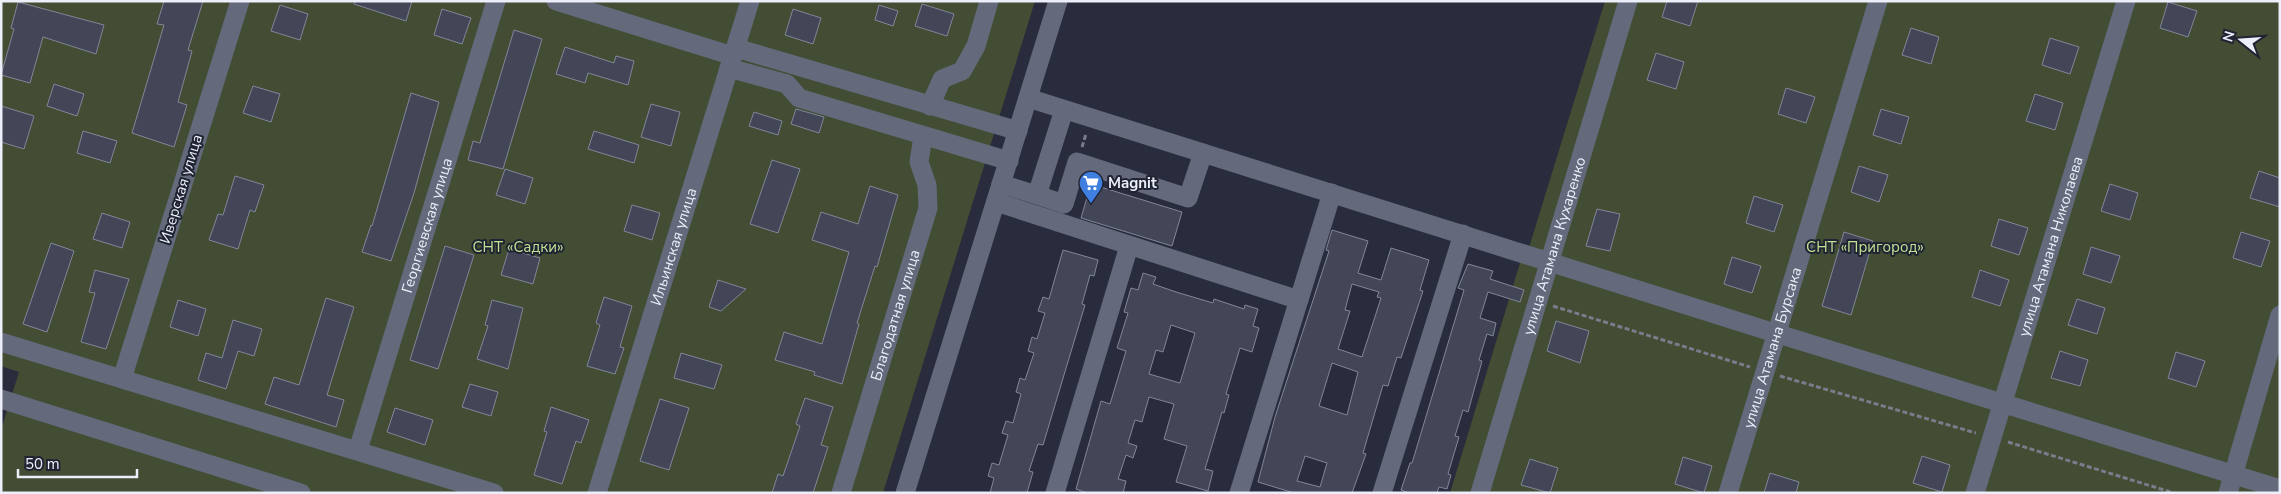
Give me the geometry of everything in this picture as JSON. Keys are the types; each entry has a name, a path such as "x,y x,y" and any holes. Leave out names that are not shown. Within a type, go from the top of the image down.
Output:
{"street":[{"name":"Иверская улица","path":"122,378 240,1"},
{"name":"Георгиевская улица","path":"358,450 496,1"},
{"path":"556,1 733,57 930,106 1018,131"},
{"name":"Ильинская улица","path":"597,493 750,1"},
{"path":"930,106 942,79 962,71 976,46 989,1"},
{"path":"905,493 1058,1"},
{"name":"улица Атамана Кухаренко","path":"1480,493 1628,1"},
{"name":"улица Атамана Бурсака","path":"1728,493 1775,333 1878,1"},
{"name":"улица Атамана Николаева","path":"1975,493 2001,402 2126,1"},
{"path":"733,57 787,84 799,98 1008,161"},
{"path":"1028,98 1775,333 2001,402 2230,484 2280,489"},
{"path":"1037,195 1064,110"},
{"name":"Благодатная улица","path":"841,493 928,208 927,185 919,162 923,136"},
{"path":"1002,184 1064,204 1077,162 1188,198 1203,153"},
{"path":"1238,493 1332,193"},
{"path":"996,202 1299,300"},
{"path":"1382,493 1463,234"},
{"path":"1055,493 1129,246"},
{"path":"2230,484 2280,315"},
{"path":"1,342 494,493"},
{"path":"1,399 301,493"}],"path":[{"path":"1538,301 2174,493"}],"green space":[{"name":"СНТ «Садки»","path":"1,1 1035,1 883,493 1,493 1,430 19,372 1,366"},
{"name":"СНТ «Пригород»","path":"1605,1 2280,1 2280,493 1450,493 1520,263 1527,254"}],"building":[{"path":"164,1 203,1 188,50 192,51 178,102 187,105 174,147 132,133 164,25 157,24"},
{"path":"355,1 412,1 406,21 354,4"},
{"path":"1667,1 1698,1 1690,26 1662,17"},
{"path":"18,2 104,25 96,54 43,37 30,83 1,75 14,29 11,28"},
{"path":"2168,2 2197,11 2188,37 2160,28"},
{"path":"922,4 954,14 947,36 915,26"},
{"path":"280,5 308,14 300,40 271,31"},
{"path":"879,5 898,11 893,26 875,20"},
{"path":"442,9 471,18 462,44 434,35"},
{"path":"793,9 821,18 813,44 785,35"},
{"path":"1911,28 1939,37 1931,64 1902,55"},
{"path":"514,30 542,39 503,169 468,160 473,141 480,143"},
{"path":"2050,38 2079,47 2070,74 2042,65"},
{"path":"565,47 614,63 616,56 634,61 628,85 588,73 585,83 556,74"},
{"path":"1656,53 1684,62 1676,89 1647,80"},
{"path":"54,84 84,94 77,116 47,106"},
{"path":"253,86 280,94 271,122 243,113"},
{"path":"1786,88 1815,97 1806,123 1778,114"},
{"path":"411,93 439,102 414,193 391,261 362,252 372,226"},
{"path":"2035,94 2063,103 2055,130 2026,121"},
{"path":"651,104 680,112 671,146 641,137"},
{"path":"1,106 34,116 24,149 1,142"},
{"path":"796,109 824,117 819,133 791,124"},
{"path":"1881,109 1909,117 1901,144 1873,135"},
{"path":"754,112 782,121 778,135 749,126"},
{"path":"83,131 117,141 110,163 77,153"},
{"path":"594,131 639,145 634,163 588,149"},
{"path":"772,160 800,169 778,233 750,224"},
{"path":"1859,166 1888,175 1879,202 1851,192"},
{"path":"505,169 533,178 525,204 496,195"},
{"path":"2259,171 2280,178 2280,207 2250,198"},
{"path":"235,176 264,185 255,212 250,210 238,249 209,240 218,214 223,215"},
{"path":"1091,184 1182,212 1172,246 1081,218"},
{"path":"2110,184 2138,193 2130,220 2101,211"},
{"path":"870,186 898,195 877,267 875,266 857,323 859,324 842,384 814,375 815,372 775,360 784,332 822,344 849,252 812,240 821,212 858,224"},
{"path":"1754,196 1783,205 1774,232 1746,223"},
{"path":"632,205 660,213 652,240 624,231"},
{"path":"1597,209 1620,214 1610,251 1586,246"},
{"path":"102,213 130,222 122,248 93,239"},
{"path":"1999,219 2028,228 2019,255 1991,246"},
{"path":"1332,230 1368,241 1358,273 1381,280 1391,248 1429,260 1420,290 1423,291 1401,358 1397,357 1388,386 1383,385 1363,453 1366,454 1352,493 1294,493 1258,482 1275,417 1329,251 1326,250","holes":["1352,284 1379,292 1377,297 1381,298 1362,357 1338,349 1350,311 1345,310","1332,363 1358,372 1347,415 1319,406","1305,456 1327,463 1320,487 1297,481"]},
{"path":"1844,232 1873,241 1851,315 1822,306"},
{"path":"2241,232 2270,241 2261,267 2233,258"},
{"path":"51,243 74,251 47,332 23,324"},
{"path":"445,246 474,255 438,369 410,360"},
{"path":"2091,247 2120,256 2111,283 2083,274"},
{"path":"509,249 540,258 533,284 501,275"},
{"path":"1063,250 1098,260 1094,276 1090,275 1082,304 1085,305 1043,445 1038,444 1029,471 1033,472 1027,493 990,493 994,478 988,476 992,463 999,465 1008,435 1002,433 1006,421 1013,423 1021,394 1016,392 1020,378 1025,380 1034,353 1028,351 1032,337 1037,339 1045,313 1038,311 1043,297 1049,299"},
{"path":"1732,257 1761,266 1752,293 1724,284"},
{"path":"1468,264 1493,271 1490,279 1524,290 1520,302 1488,292 1480,318 1496,323 1493,336 1487,334 1479,360 1482,361 1468,412 1463,410 1455,436 1459,437 1448,474 1451,475 1447,489 1439,487 1437,493 1409,493 1401,490 1410,463 1412,463 1464,290 1458,288"},
{"path":"95,270 129,279 106,349 81,342 95,293 89,292"},
{"path":"1980,270 2009,280 2000,306 1972,297"},
{"path":"1143,273 1156,277 1153,284 1176,292 1213,303 1214,299 1244,309 1245,305 1258,309 1253,326 1259,328 1252,352 1240,348 1226,394 1229,395 1224,413 1222,412 1205,469 1213,471 1208,491 1176,482 1187,446 1164,439 1174,404 1149,397 1142,422 1135,420 1128,443 1137,446 1133,458 1126,455 1118,479 1126,481 1123,493 1087,493 1076,489 1101,401 1110,404 1126,351 1117,348 1128,313 1124,312 1131,288 1138,290","holes":["1171,325 1195,333 1180,383 1149,374 1156,350 1163,352"]},
{"path":"718,280 746,289 721,311 709,307"},
{"path":"604,297 632,306 620,347 624,348 615,374 587,366 600,325 596,323"},
{"path":"326,298 354,307 327,395 344,400 336,427 265,404 274,377 299,385"},
{"path":"2077,299 2105,308 2097,334 2068,325"},
{"path":"178,300 206,309 198,336 170,327"},
{"path":"492,300 523,308 508,369 477,359 488,326 485,325"},
{"path":"233,320 262,329 254,356 238,351 226,389 198,380 206,353 222,358"},
{"path":"1556,321 1589,331 1580,363 1547,351"},
{"path":"2060,351 2088,360 2080,386 2051,378"},
{"path":"2176,352 2205,361 2196,387 2168,378"},
{"path":"681,353 722,365 714,389 674,378"},
{"path":"470,384 498,392 491,416 462,407"},
{"path":"805,398 833,407 821,445 828,447 813,493 772,493 778,474 783,476 800,426 796,424"},
{"path":"660,399 689,408 669,470 640,461"},
{"path":"551,407 589,420 581,443 576,441 562,484 534,475 547,432 544,431"},
{"path":"395,408 433,420 425,445 387,432"},
{"path":"1922,456 1950,465 1942,492 1913,483"},
{"path":"1683,457 1712,466 1704,493 1675,484"},
{"path":"1530,459 1558,468 1550,493 1521,485"},
{"path":"1770,473 1799,482 1796,493 1764,493"}],"place":[{"name":"Magnit","path":"1091,204"}]}
